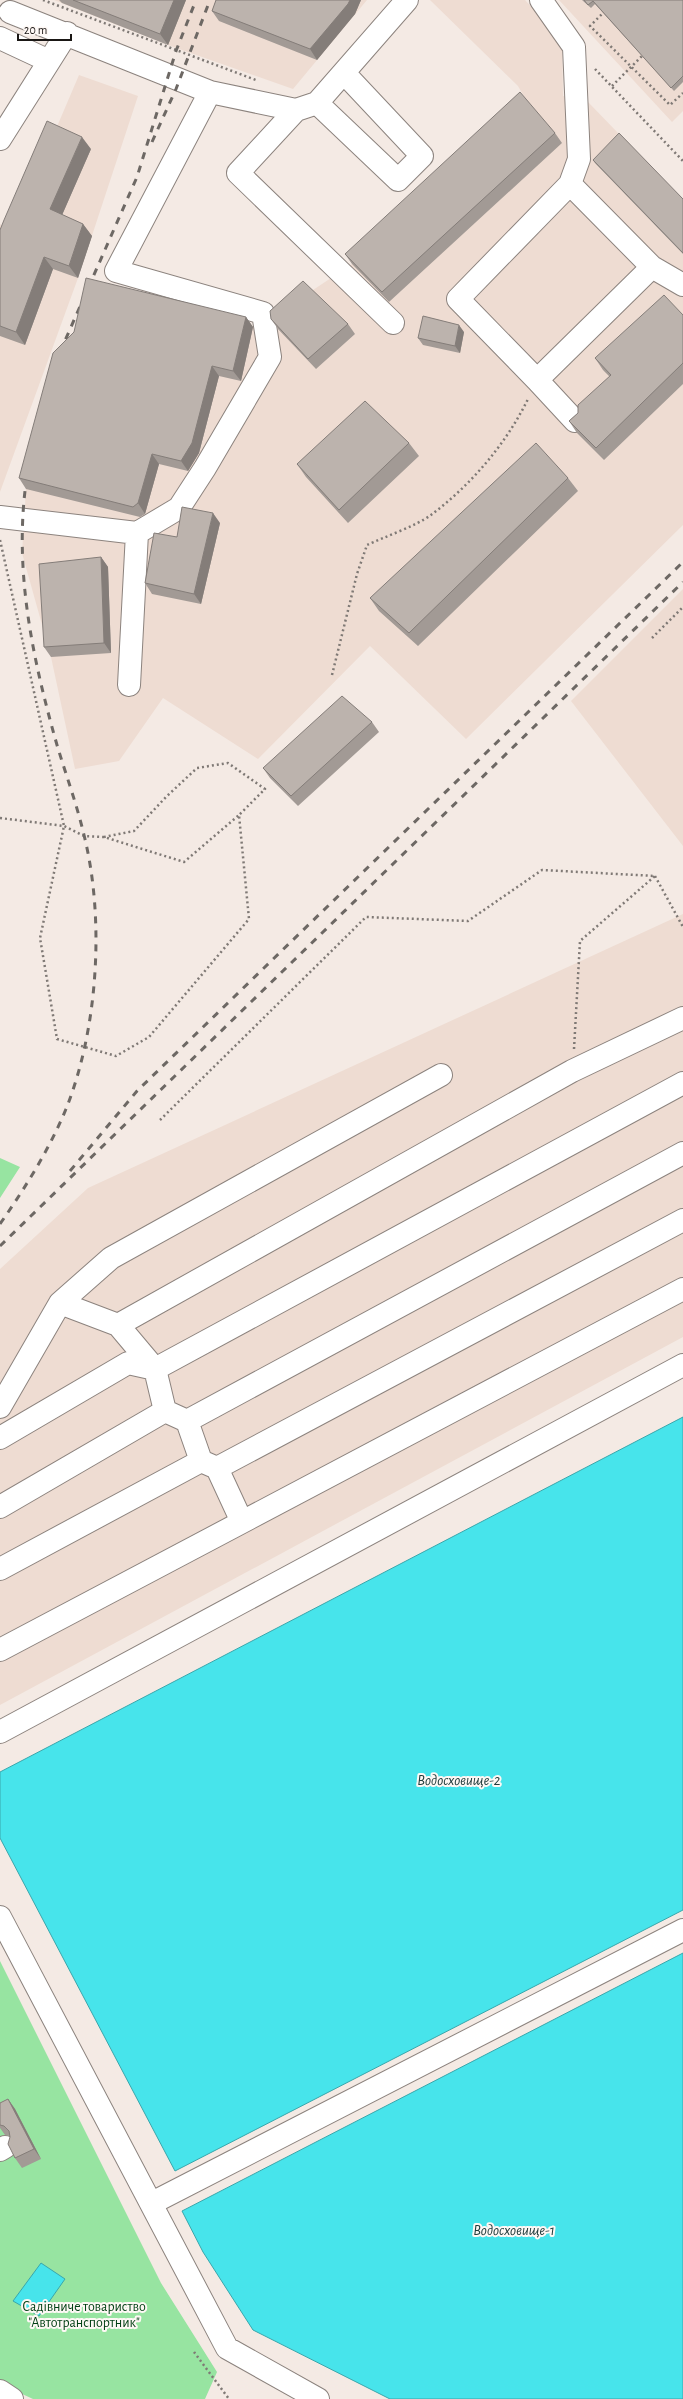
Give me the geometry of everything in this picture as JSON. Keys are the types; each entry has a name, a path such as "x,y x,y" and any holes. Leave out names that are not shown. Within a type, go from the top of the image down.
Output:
{"lane":[{"path":"393,323 238,173 296,110 317,103 407,0"},
{"path":"541,0 574,47 579,159 570,184 458,300 575,421"},
{"path":"10,12 67,33 210,92 296,110"},
{"path":"0,139 67,33"},
{"path":"0,38 48,61"},
{"path":"317,103 398,180 422,156 344,73"},
{"path":"0,517 137,534 179,508 205,468 270,357 263,313 116,271 210,92"},
{"path":"570,184 652,267 683,285"},
{"path":"536,380 652,267"},
{"path":"129,685 137,534"},
{"path":"118,1325 572,1071 683,1018"},
{"path":"0,1407 60,1303 111,1258 441,1074"},
{"path":"0,1438 128,1363 155,1370 683,1083"},
{"path":"186,1421 683,1153"},
{"path":"0,1569 209,1465 683,1220"},
{"path":"0,1650 683,1289"},
{"path":"60,1303 118,1325 155,1370 165,1411"},
{"path":"0,1732 683,1365"},
{"path":"165,1411 186,1421 209,1465 242,1522"},
{"path":"0,1507 165,1411"},
{"path":"0,1916 227,2348 318,2399"},
{"path":"152,2203 683,1930"},
{"path":"0,2391 12,2399"}],"path":[{"path":"43,0 262,82"},
{"path":"606,10 590,26 670,105 683,93"},
{"path":"574,47 683,161"},
{"path":"612,86 647,51"},
{"path":"332,676 357,574 367,545 430,516 482,468 516,423 536,380"},
{"path":"0,540 64,826 40,938 57,1039 116,1056 149,1038 249,919 239,815"},
{"path":"652,638 683,607"},
{"path":"0,818 64,826 84,836 104,837 134,831 166,797 197,768 228,763 265,789 239,815 184,862 104,837"},
{"path":"160,1120 366,917 468,921 542,870 655,876"},
{"path":"655,876 683,927"},
{"path":"572,1071 580,941 655,876"},
{"path":"194,2352 229,2399"}],"shaded area":[{"path":"54,0 367,0 293,89 168,45"},
{"path":"430,0 525,0 562,40 563,96 588,102 683,200 683,525 466,739 370,646 258,759 163,698 119,761 75,769 51,657 22,553 26,489 60,363 81,342 93,288 254,328 274,324 310,292 352,264 527,102 518,86"},
{"path":"559,0 683,0 683,111 672,122"},
{"path":"79,75 138,96 78,278 0,492 0,224 12,232"},
{"path":"683,589 683,846 571,701"},
{"path":"683,914 683,1337 0,1705 0,1269 88,1188"}],"green space":[{"path":"0,1158 20,1167 0,1198"},
{"name":"Садівниче товариство \"Автотранспортник\"","path":"0,1961 161,2283 217,2372 205,2399 33,2399 20,2393 0,2399"}],"water":[{"name":"Водосховище-2","path":"683,1417 683,1910 175,2171 0,1838 0,1772"},
{"name":"Водосховище-1","path":"683,1953 683,2399 390,2399 253,2330 203,2252 182,2211"},
{"path":"41,2263 65,2279 39,2316 13,2301"}],"building":[{"path":"73,0 174,0 160,34"},
{"path":"216,0 350,0 310,49 212,11"},
{"path":"584,0 683,0 683,76 671,88 593,1 588,5"},
{"path":"520,92 555,133 382,292 345,254"},
{"path":"47,121 82,137 50,209 83,224 69,266 44,257 16,332 0,326 0,230"},
{"path":"619,133 683,199 683,253 593,160"},
{"path":"86,278 246,317 233,371 212,366 192,443 181,461 152,454 138,503 133,507 19,478 53,353 74,332"},
{"path":"303,281 348,324 308,359 271,319 270,311"},
{"path":"664,295 683,315 683,363 596,448 569,421 578,413 578,405 611,375 595,358"},
{"path":"423,316 459,325 455,346 418,338"},
{"path":"365,401 409,443 339,510 297,464"},
{"path":"536,443 568,478 409,633 370,598"},
{"path":"182,507 213,513 194,594 145,583 154,533 177,537"},
{"path":"101,557 104,643 44,647 39,564"},
{"path":"342,696 372,722 291,796 263,768"},
{"path":"8,2099 34,2149 15,2158 8,2144 10,2137 9,2131 4,2126 0,2125 0,2103"}],"railway":[{"path":"60,352 137,177 176,51 196,0"},
{"path":"152,142 176,89 210,0"},
{"path":"0,1224 36,1168 66,1109 77,1078 85,1044 95,974 95,902 91,868 75,801 48,712 27,612 22,544 23,510 27,476"},
{"path":"70,1171 137,1091 683,562"},
{"path":"0,1246 683,582"}]}
